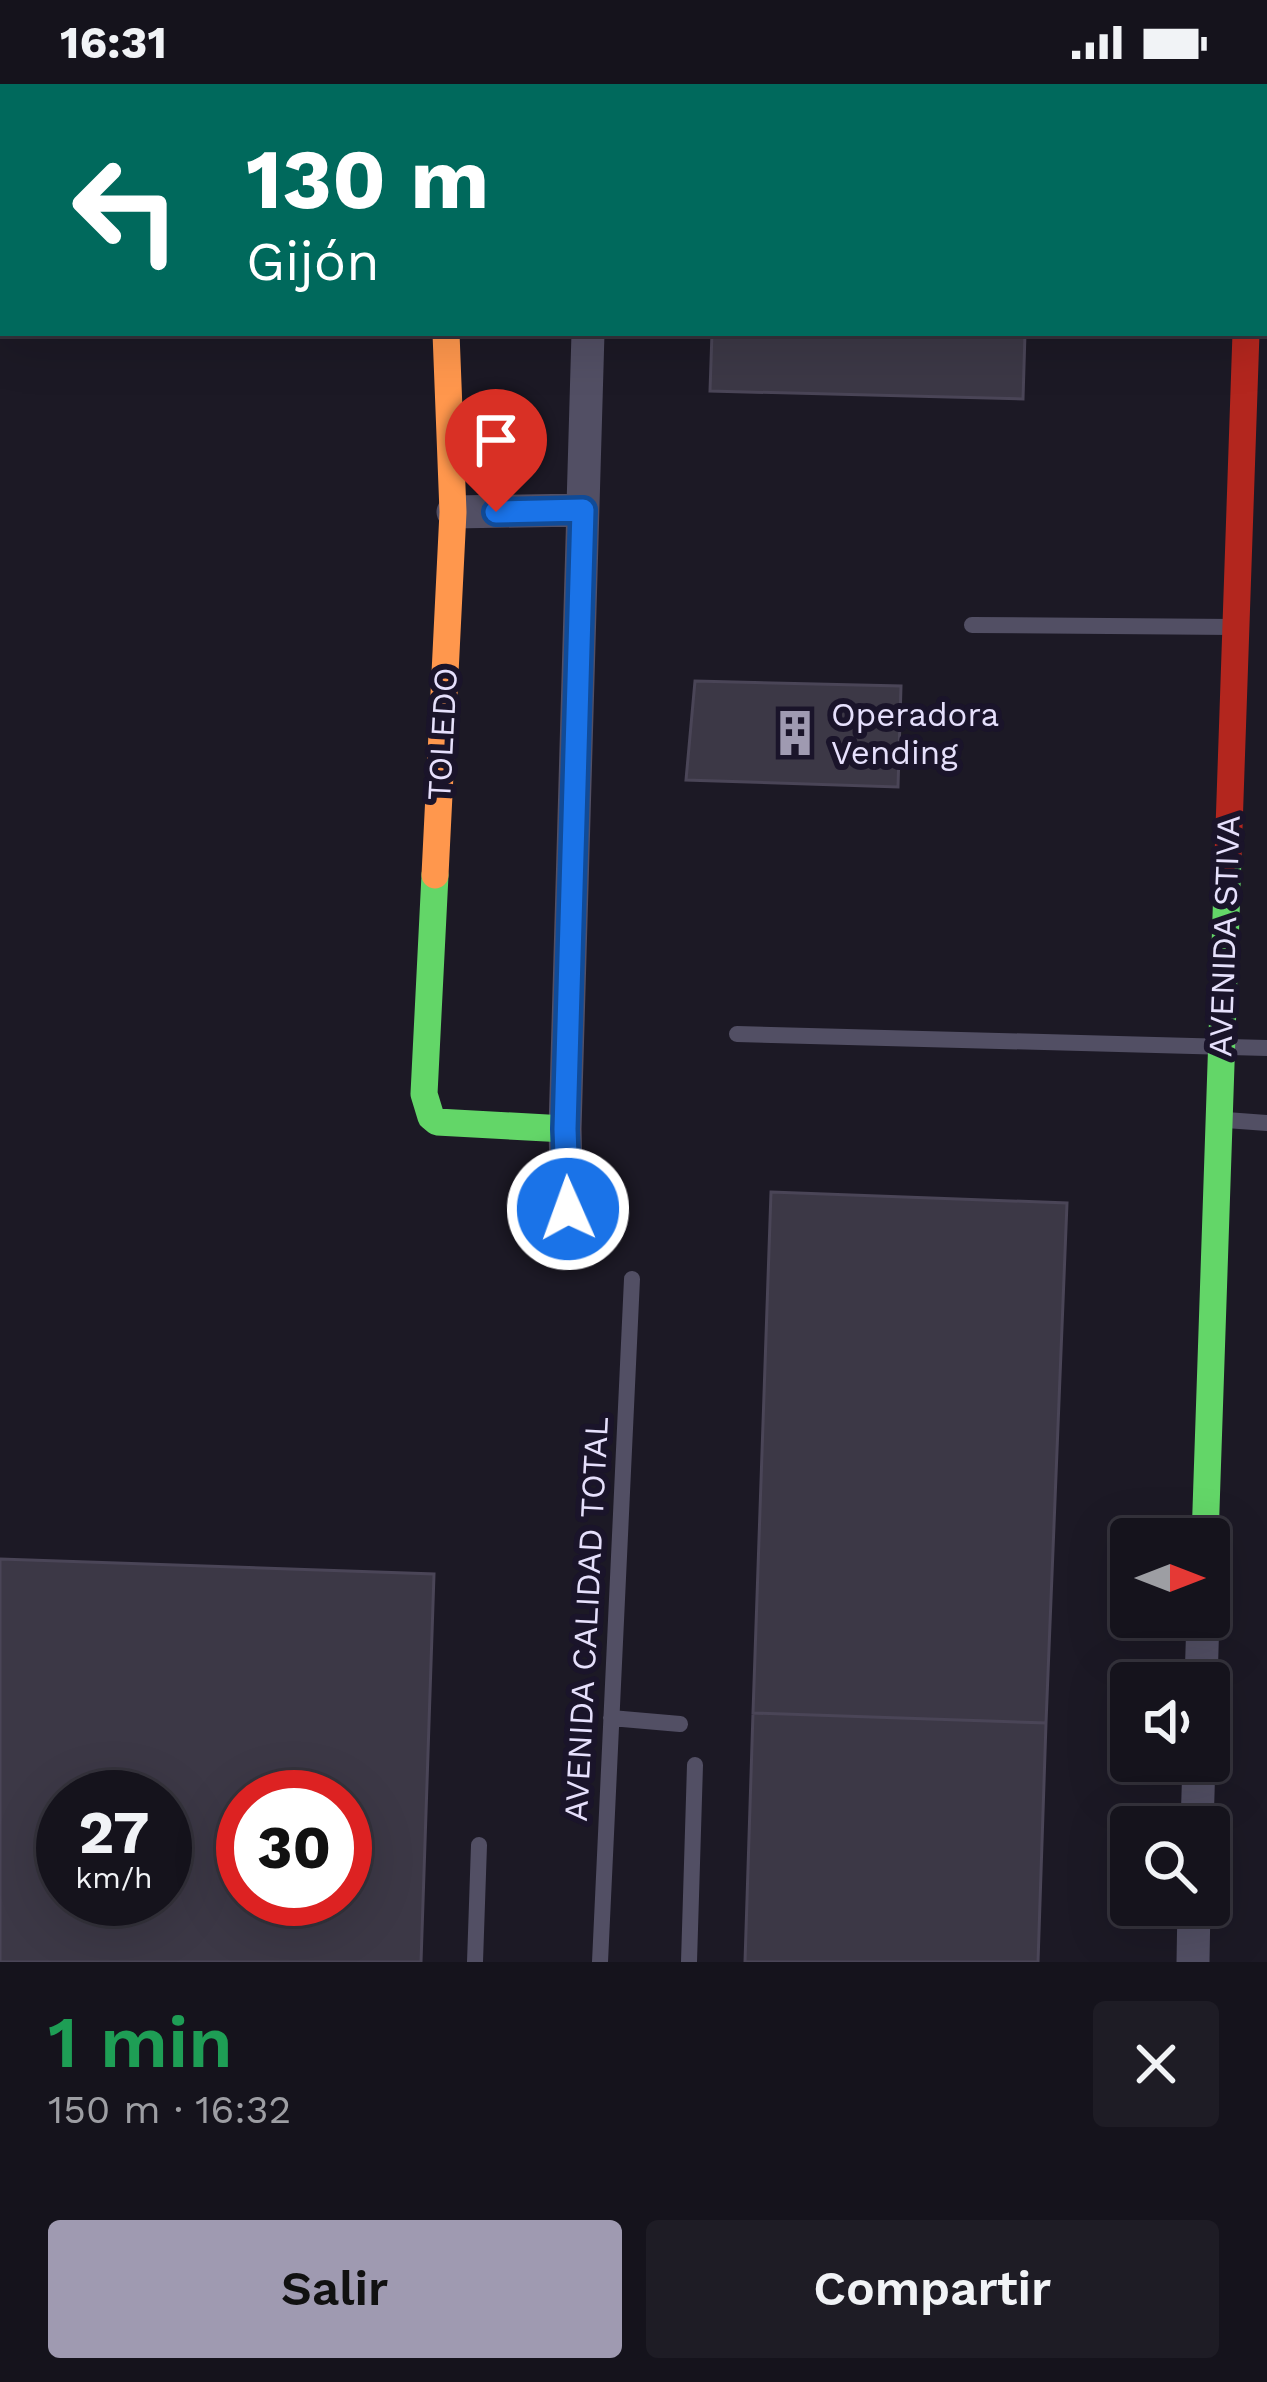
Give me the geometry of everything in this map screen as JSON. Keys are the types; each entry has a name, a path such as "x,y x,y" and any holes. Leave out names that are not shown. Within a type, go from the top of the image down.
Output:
{"street":[{"name":"TOLEDO","path":"446,336 452,512 424,1094 430,1117 445,1123 565,1129"},
{"path":"568,1209 565,1129 588,336"},
{"name":"AVENIDA STIVA","path":"1206,1518 1246,336"},
{"path":"452,512 583,510"},
{"path":"1193,1962 1194,1926"}],"lane":[{"path":"972,625 1234,627"},
{"path":"737,1034 1267,1048"},
{"path":"1218,1120 1267,1123"},
{"name":"AVENIDA CALIDAD TOTAL","path":"600,1962 632,1279"},
{"path":"611,1718 680,1724"},
{"path":"688,1962 695,1765"},
{"path":"475,1962 478,1845"}],"building":[{"path":"712,336 1025,336 1023,399 710,391"},
{"name":"Operadora Vending","path":"695,681 901,686 898,787 686,780"},
{"path":"771,1192 1067,1203 1046,1723 753,1713"},
{"path":"0,1559 434,1574 421,1962 0,1962"},
{"path":"753,1713 1046,1723 1038,1962 745,1962"}],"traffic: fast":[{"path":"1206,1518 1228,857"},
{"path":"435,875 424,1094 431,1117 437,1122 565,1129"}],"traffic: slow":[{"path":"435,875 453,512 446,336"}],"traffic: jam":[{"path":"1228,857 1246,336"}],"place":[{"name":"Operadora Vending","path":"795,733"}],"route":[{"path":"496,512 583,510 565,1129 568,1209"}]}
